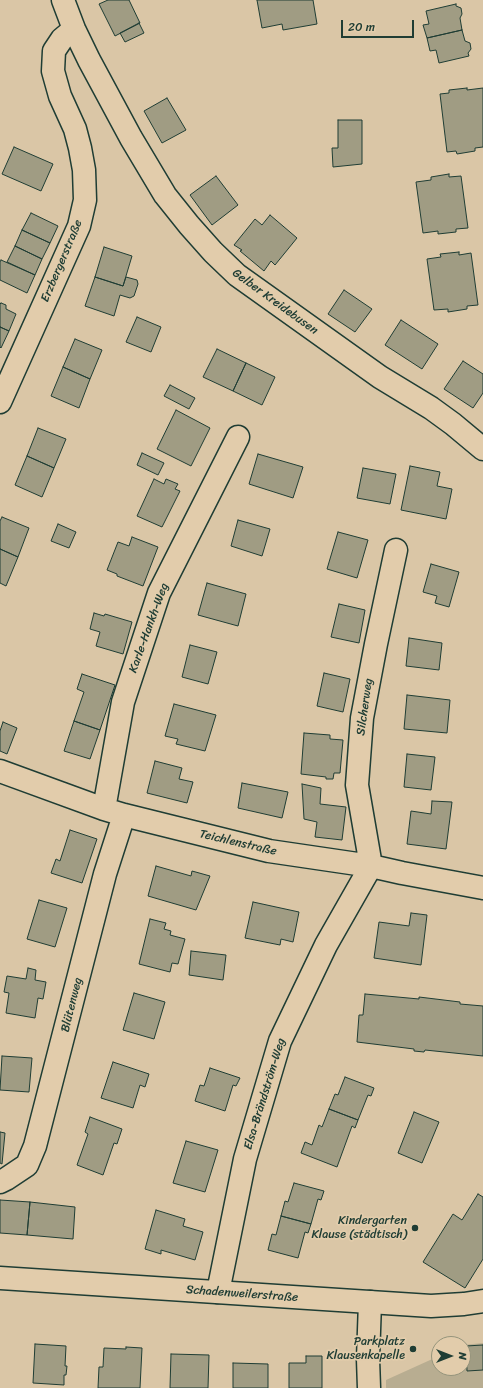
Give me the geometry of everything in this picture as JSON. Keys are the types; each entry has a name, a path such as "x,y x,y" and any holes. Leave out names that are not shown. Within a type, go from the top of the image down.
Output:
{"street":[{"name":"Gelber Kreidebusen","path":"63,0 74,29 120,119 166,194 189,225 213,252 237,275 380,377 442,416 483,448"},
{"name":"Erzbergerstraße","path":"0,402 80,226 85,200 84,170 75,129 60,96 53,71 54,51 62,39 74,29"},
{"name":"Karle-Hankh-Weg","path":"114,812 123,702 159,593 238,437"},
{"name":"Silcherweg","path":"371,866 356,785 362,718 396,550"},
{"name":"Teichlenstraße","path":"0,771 114,812 269,851 371,866 483,888"},
{"name":"Blütenweg","path":"0,1182 6,1180 26,1165 35,1146 105,874 114,812"},
{"name":"Elsa-Brändström-Weg","path":"218,1292 245,1159 280,1041 326,945 371,866"},
{"name":"Schadenweilerstraße","path":"0,1278 431,1306 464,1304 483,1300"},
{"path":"369,1388 368,1359 370,1302"}],"shaded area":[{"path":"483,1343 483,1388 386,1388 386,1380 431,1360 431,1376 471,1376 471,1344"}],"building":[{"path":"108,0 129,0 140,23 115,36 99,4"},
{"path":"257,0 313,0 317,24 283,30 282,24 262,28"},
{"path":"456,4 456,6 461,8 462,14 460,18 462,30 427,38 423,25 429,24 426,11"},
{"path":"139,23 144,33 125,42 120,33"},
{"path":"462,30 465,41 470,43 471,49 468,53 469,56 439,63 436,50 430,51 427,38"},
{"path":"467,88 467,90 483,88 483,147 475,148 475,151 457,154 456,151 447,152 440,94 449,93 449,90"},
{"path":"167,98 186,130 162,143 144,111"},
{"path":"338,120 362,120 362,164 333,167 332,148 338,148"},
{"path":"14,147 53,164 41,191 2,174"},
{"path":"449,174 449,177 461,176 468,228 456,229 456,232 438,234 438,231 423,233 416,182 431,180 431,177"},
{"path":"216,176 238,205 212,225 190,195"},
{"path":"31,213 58,226 50,243 22,230"},
{"path":"270,215 297,238 275,265 271,261 264,271 240,251 242,250 234,245 255,219 262,225"},
{"path":"22,230 50,243 42,259 15,246"},
{"path":"15,246 42,259 35,275 7,262"},
{"path":"104,247 132,256 123,286 95,277"},
{"path":"459,252 459,255 471,253 478,305 467,306 467,309 448,312 448,309 434,310 427,259 441,257 440,254"},
{"path":"1,260 35,275 27,293 0,280"},
{"path":"95,277 123,286 126,277 137,280 138,284 134,296 130,298 120,295 114,316 85,306"},
{"path":"344,290 372,309 355,332 328,314"},
{"path":"1,303 6,305 6,309 16,314 9,331 0,327"},
{"path":"137,317 161,327 151,352 126,342"},
{"path":"401,320 438,344 422,369 385,345"},
{"path":"0,327 9,331 1,348 0,347"},
{"path":"75,339 102,350 90,379 63,367"},
{"path":"217,349 246,363 233,391 203,377"},
{"path":"463,361 483,374 483,393 473,408 444,389"},
{"path":"246,363 275,377 262,405 233,391"},
{"path":"63,367 90,379 79,408 51,396"},
{"path":"170,385 195,398 189,409 164,396"},
{"path":"176,410 210,428 191,466 157,449"},
{"path":"38,428 66,439 54,468 27,456"},
{"path":"142,453 164,463 158,475 137,465"},
{"path":"258,454 303,467 293,498 249,484"},
{"path":"27,456 54,468 42,497 15,485"},
{"path":"410,466 440,472 437,486 452,489 446,519 401,510"},
{"path":"363,468 396,474 390,504 357,498"},
{"path":"154,479 164,484 166,479 178,484 175,489 180,491 162,527 137,516"},
{"path":"2,517 29,528 18,557 0,549 0,521"},
{"path":"238,520 270,529 262,556 231,546"},
{"path":"58,524 76,532 69,548 51,541"},
{"path":"338,532 368,540 357,578 327,569"},
{"path":"132,537 158,547 143,586 117,576 117,574 107,570 118,542 129,546"},
{"path":"0,549 18,557 6,586 0,583"},
{"path":"431,564 459,572 449,607 435,603 437,596 423,592"},
{"path":"207,583 246,594 238,626 198,615"},
{"path":"339,604 365,610 359,643 331,637"},
{"path":"94,613 104,616 105,614 132,622 123,654 96,646 100,632 90,629"},
{"path":"409,638 442,643 439,670 406,666"},
{"path":"190,645 217,652 208,684 182,677"},
{"path":"324,673 350,679 343,712 317,706"},
{"path":"82,674 115,685 100,730 74,721 84,692 77,689"},
{"path":"407,695 450,700 447,733 404,729"},
{"path":"174,704 216,715 205,751 176,744 178,739 165,736"},
{"path":"74,721 100,730 90,759 64,751"},
{"path":"3,722 17,728 7,754 0,751 0,731"},
{"path":"304,733 330,735 330,739 343,740 340,773 334,773 333,779 301,774"},
{"path":"407,754 435,757 431,790 404,787"},
{"path":"155,761 182,768 179,779 193,782 187,803 147,793"},
{"path":"242,783 288,792 282,818 238,808"},
{"path":"302,784 321,788 320,804 346,807 342,840 315,837 317,822 304,819"},
{"path":"432,801 452,802 446,849 407,844 411,811 431,814"},
{"path":"70,830 97,839 82,883 51,873 56,859 60,861"},
{"path":"156,866 191,876 192,871 210,876 196,910 148,896"},
{"path":"39,900 67,908 55,947 27,939"},
{"path":"253,902 299,912 293,942 281,939 280,945 245,938"},
{"path":"411,913 427,915 421,965 374,958 379,922 409,926"},
{"path":"150,919 166,923 164,929 171,931 170,935 185,939 178,964 172,963 170,972 139,964"},
{"path":"191,951 226,955 223,980 189,975"},
{"path":"28,968 36,970 35,980 46,982 43,999 38,998 35,1018 6,1013 9,993 4,992 7,976 26,979"},
{"path":"134,993 165,1002 154,1039 123,1030"},
{"path":"365,994 419,999 419,997 460,1002 460,1004 483,1006 483,1056 425,1050 424,1052 414,1051 414,1049 357,1042 359,1015 363,1015"},
{"path":"2,1056 32,1058 29,1092 0,1090"},
{"path":"113,1062 149,1074 145,1087 140,1085 133,1108 101,1098"},
{"path":"210,1068 240,1078 236,1086 233,1085 225,1111 195,1101 200,1085 204,1086"},
{"path":"345,1077 374,1088 371,1096 368,1095 358,1120 329,1109 335,1094 338,1095"},
{"path":"329,1109 358,1120 355,1128 352,1126 337,1167 301,1153 305,1142 312,1145 319,1125 322,1127"},
{"path":"414,1112 439,1122 422,1163 398,1153"},
{"path":"90,1117 122,1129 117,1144 114,1143 103,1175 77,1165 88,1134 85,1132"},
{"path":"0,1132 5,1133 2,1164 0,1163"},
{"path":"186,1141 218,1150 205,1192 173,1183"},
{"path":"294,1183 324,1191 321,1200 318,1199 311,1224 281,1216 285,1201 288,1202"},
{"path":"478,1194 483,1197 483,1259 465,1288 423,1262 453,1214 462,1220"},
{"path":"0,1200 30,1202 27,1235 0,1233"},
{"path":"30,1202 75,1207 73,1239 27,1235"},
{"path":"156,1210 185,1219 183,1226 203,1232 195,1260 161,1250 161,1254 145,1249"},
{"path":"281,1216 311,1224 308,1233 305,1232 298,1258 268,1250 272,1234 276,1235"},
{"path":"35,1344 66,1346 65,1366 67,1366 66,1375 64,1375 64,1385 33,1383"},
{"path":"483,1345 483,1370 471,1371 471,1346"},
{"path":"126,1347 142,1348 140,1388 98,1388 99,1367 103,1367 104,1348 126,1349"},
{"path":"171,1354 209,1355 208,1388 170,1388"},
{"path":"306,1356 322,1356 322,1388 289,1388 289,1363 306,1363"},
{"path":"233,1363 268,1364 268,1388 233,1388"}],"place":[{"name":"Kindergarten Klause (städtisch)","path":"415,1228"},
{"name":"Parkplatz Klausenkapelle","path":"413,1349"}]}
